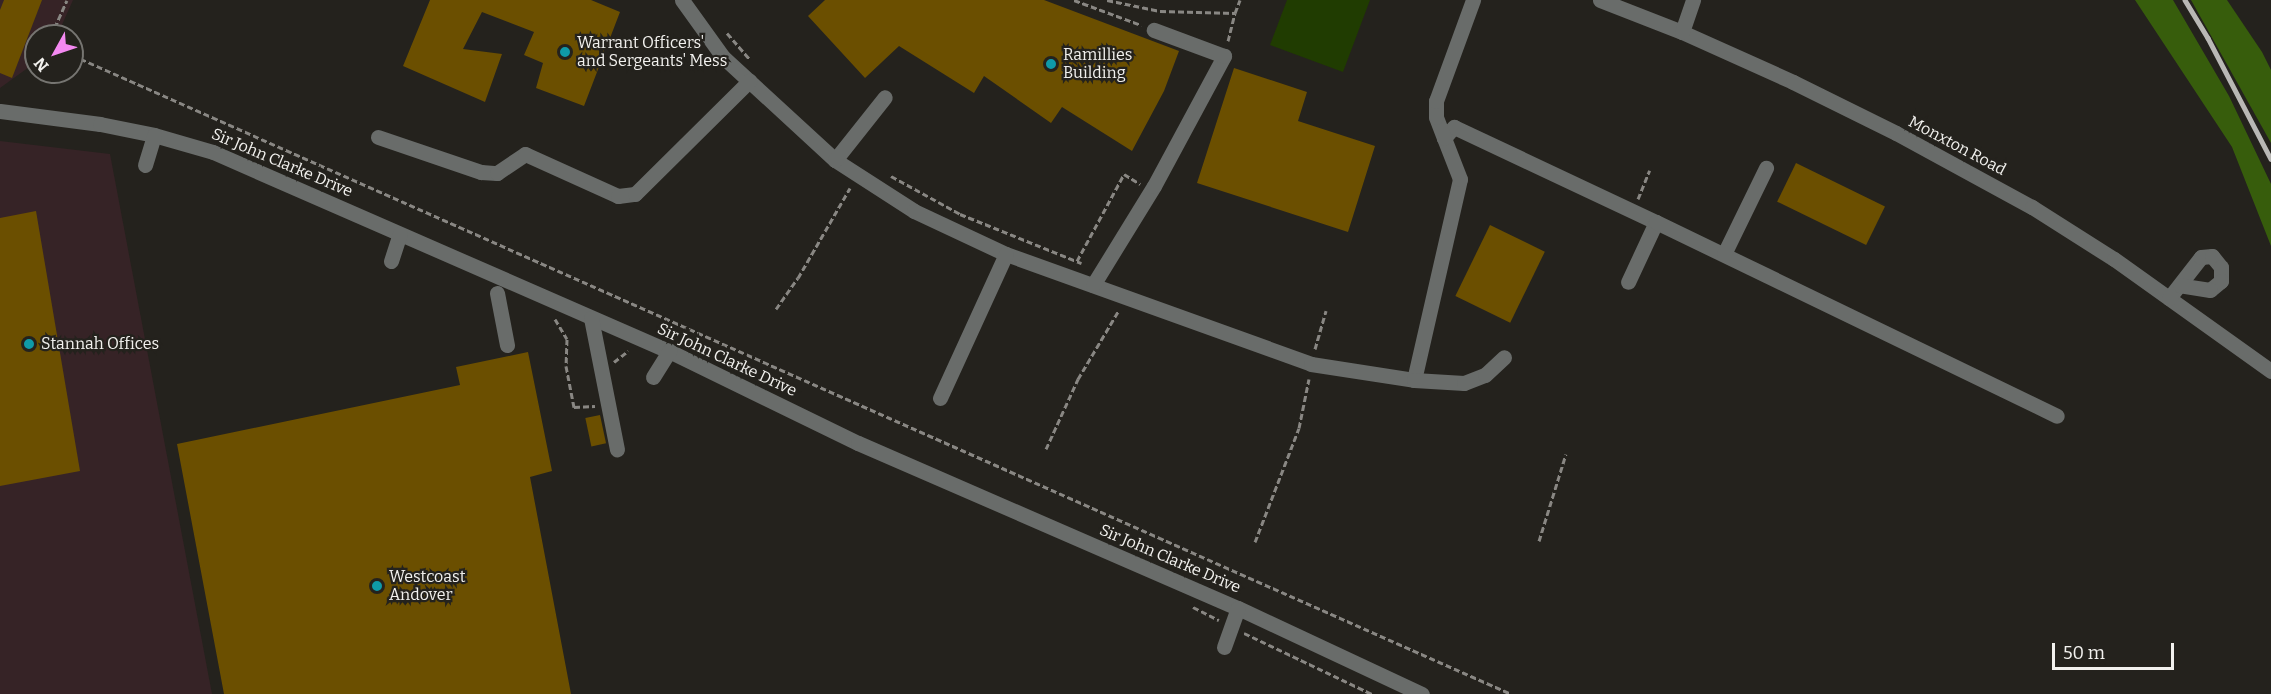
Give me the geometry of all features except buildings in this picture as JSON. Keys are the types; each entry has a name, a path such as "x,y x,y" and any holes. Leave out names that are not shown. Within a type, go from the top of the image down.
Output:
{"street":[{"path":"682,0 723,57 835,160 856,176 914,212 1006,254 1311,364 1414,380 1464,383 1485,375 1504,357"},
{"path":"1414,380 1460,179 1436,117 1436,101 1473,0"},
{"name":"Monxton Road","path":"1600,0 1682,32 1896,133 2031,207 2085,239 2271,371"},
{"path":"1682,32 1693,0"},
{"path":"1094,285 1160,176 1224,56 1154,30"},
{"path":"378,137 481,172 497,173 525,154 618,196 635,194 748,81"},
{"path":"835,160 885,98"},
{"name":"Sir John Clarke Drive","path":"0,111 100,124 154,135 213,152 669,351 858,443 1238,608 1422,694"},
{"path":"1444,138 1454,127 1724,254 2057,416"},
{"path":"145,165 154,135"},
{"path":"1724,254 1766,168"},
{"path":"1628,282 1656,222"},
{"path":"391,261 400,234"},
{"path":"940,398 1006,254"},
{"path":"2169,298 2180,285"},
{"path":"497,293 507,345"},
{"path":"591,318 617,449"},
{"path":"653,377 669,351"},
{"path":"1224,647 1238,608"}],"path":[{"path":"57,24 68,0"},
{"path":"1074,0 1154,30"},
{"path":"1107,0 1160,11 1235,13"},
{"path":"1224,56 1240,0"},
{"path":"84,60 1511,694"},
{"path":"1632,210 1650,170"},
{"path":"1077,261 1124,174 1142,185 1146,176"},
{"path":"776,309 798,278 856,176"},
{"path":"1255,542 1299,428 1311,364 1326,311"},
{"path":"554,317 567,339 566,366 574,407 609,406"},
{"path":"611,364 629,350"},
{"path":"1539,541 1566,454"},
{"path":"1190,605 1372,694"}],"shaded area":[{"path":"0,0 73,0 62,24 24,24 24,71 0,88"},
{"path":"0,141 110,154 212,694 0,694"}],"green space":[{"path":"1287,0 1370,0 1343,72 1270,45"},
{"path":"2135,0 2173,0 2229,96 2271,184 2271,246 2232,147"},
{"path":"2191,0 2227,0 2262,52 2271,70 2271,143"}],"railway":[{"path":"2185,0 2208,38 2271,159"}],"place":[{"name":"Warrant Officers' and Sergeants' Mess","path":"565,52"},
{"name":"Ramillies Building","path":"1051,64"},
{"name":"Stannah Offices","path":"29,344"},
{"name":"Westcoast Andover","path":"377,586"}]}
